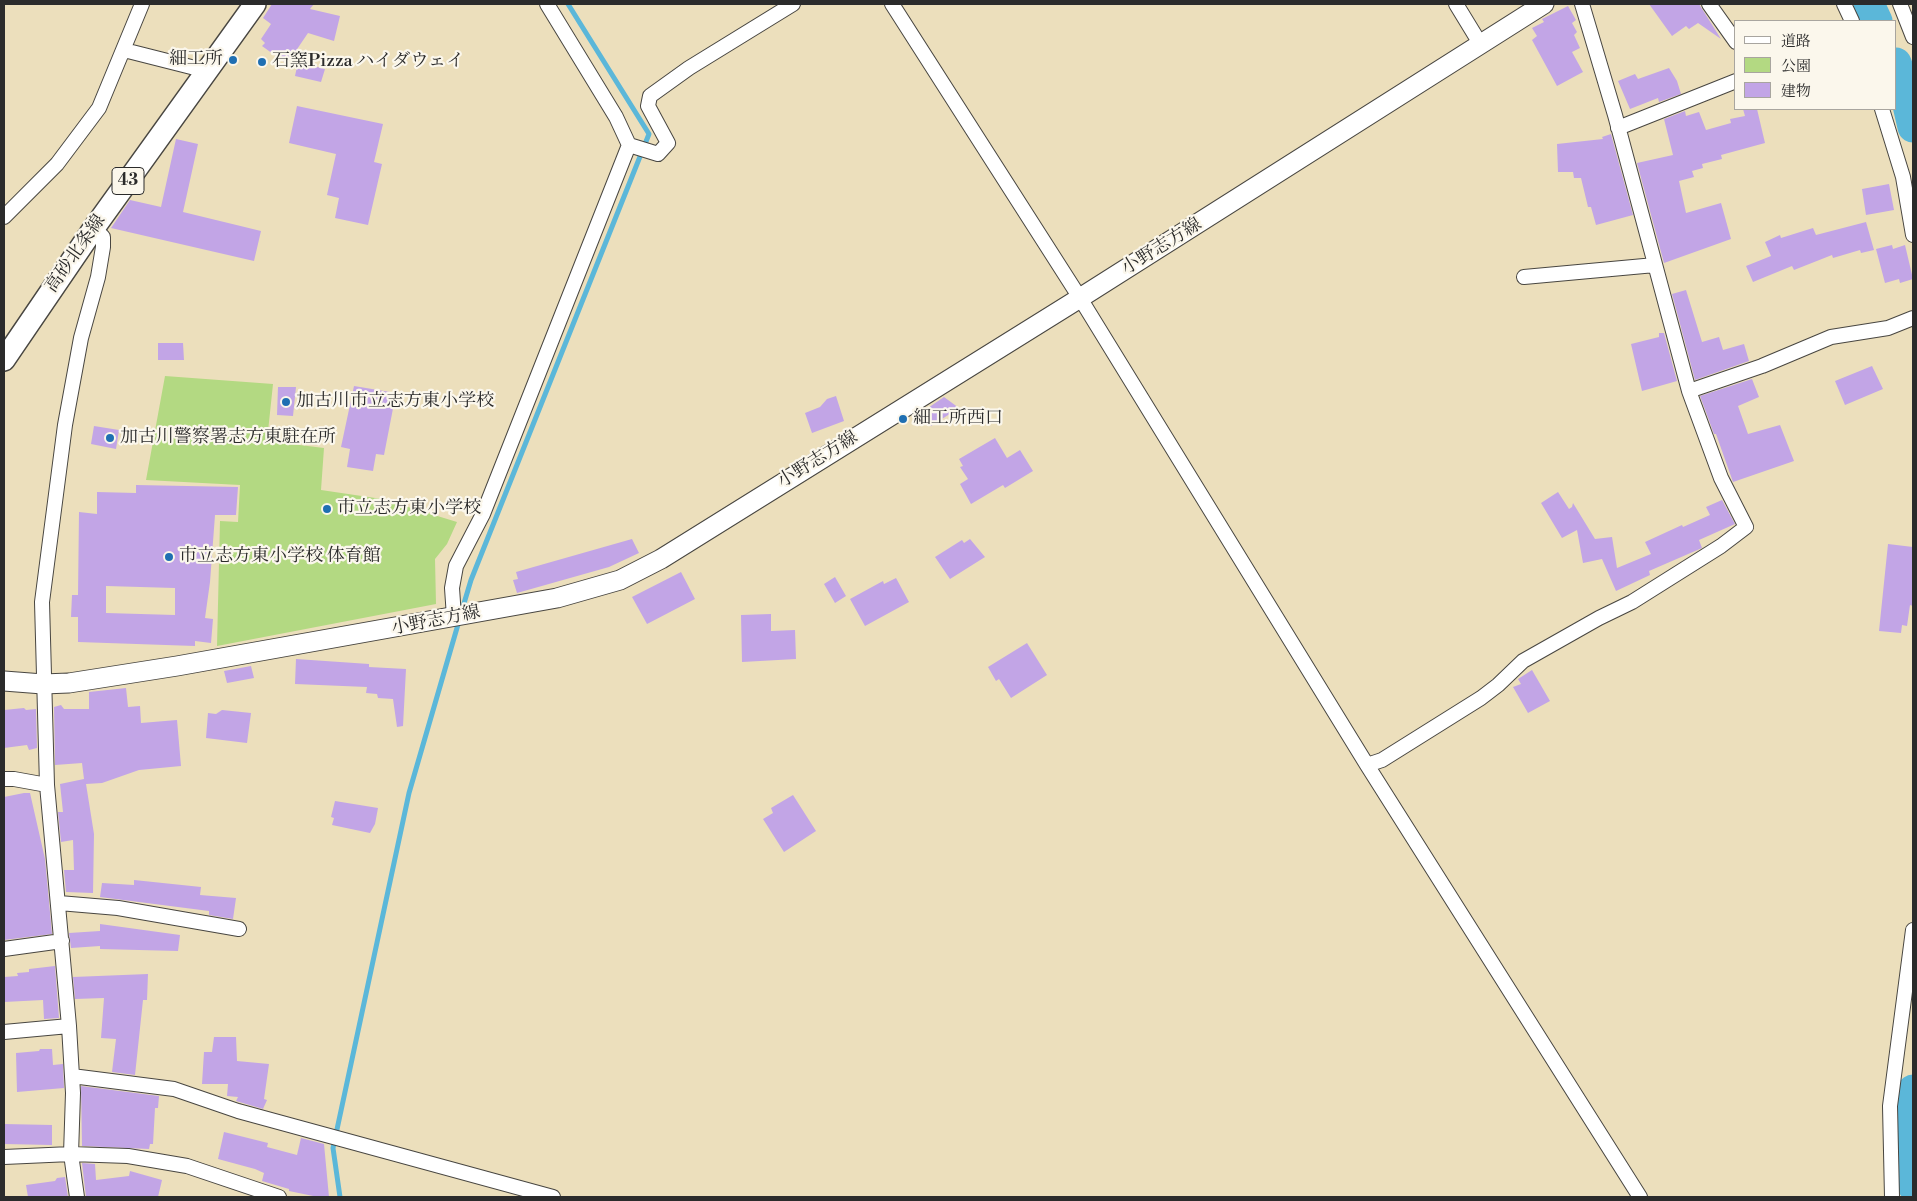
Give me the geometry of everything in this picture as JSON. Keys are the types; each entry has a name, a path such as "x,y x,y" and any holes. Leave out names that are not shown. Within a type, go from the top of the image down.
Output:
{"main road":[{"name":"高砂北条線","path":"4,360 94,228 255,4"},
{"name":"小野志方線","path":"4,681 43,684 69,683 168,668 475,614 584,591 620,580 660,560 1080,298 1544,4"}],"street":[{"path":"4,217 57,164 99,108 142,4"},
{"path":"230,41 242,4"},
{"path":"454,617 452,588 456,566 484,514 629,145 616,117 547,4"},
{"path":"629,145 658,154 668,143 648,106 650,96 689,68 793,4"},
{"path":"892,4 1080,298 1367,765 1640,1197"},
{"path":"1456,4 1481,45"},
{"path":"1367,765 1382,760 1481,698 1523,661 1599,618 1632,602 1721,546 1746,527 1721,478 1689,390 1618,128 1582,4"},
{"path":"1709,4 1734,39"},
{"path":"1844,4 1852,20"},
{"path":"1900,4 1913,37"},
{"path":"124,50 207,71"},
{"path":"1618,128 1734,83"},
{"path":"1882,110 1903,177 1913,235"},
{"path":"77,1197 71,1154 72,1076 69,1026 47,785 42,602 53,509 80,338 98,277 103,247 103,236 94,228"},
{"path":"1524,277 1655,265"},
{"path":"1689,390 1762,366 1831,337 1888,328 1913,318"},
{"path":"4,779 47,785"},
{"path":"59,902 118,908 239,929"},
{"path":"1892,1197 1890,1106 1913,930"},
{"path":"4,949 62,941"},
{"path":"4,1032 69,1026"},
{"path":"72,1076 174,1089 238,1111 553,1197"},
{"path":"4,1157 71,1154 128,1156 187,1166 280,1197"}],"green space":[{"name":"市立志方東小学校","path":"165,376 273,384 267,441 324,448 321,490 382,499 457,522 447,544 435,559 436,604 217,646 220,521 238,522 240,485 146,480"}],"building":[{"path":"272,4 314,4 310,9 340,16 334,41 308,33 287,64 262,46 265,43 261,39 271,24 263,18"},
{"path":"1649,4 1699,4 1721,39 1698,23 1689,29 1686,26 1672,36"},
{"path":"1568,6 1576,20 1572,23 1577,32 1574,35 1580,48 1572,52 1583,72 1557,86 1532,40 1537,36 1532,28 1544,22 1542,19"},
{"path":"298,62 325,69 321,82 295,76"},
{"path":"1669,68 1677,81 1681,94 1659,102 1658,98 1630,109 1618,81 1635,74 1638,79"},
{"path":"297,106 383,124 374,162 382,164 368,225 335,218 339,198 327,195 336,154 289,143"},
{"path":"1743,110 1757,110 1765,143 1721,155 1722,159 1702,164 1703,168 1692,171 1694,177 1679,181 1686,213 1721,203 1731,239 1664,263 1637,163 1673,155 1664,119 1685,111 1686,116 1699,112 1706,130 1731,123 1730,119 1745,116"},
{"path":"1611,134 1633,215 1596,225 1591,207 1588,207 1581,178 1574,178 1573,172 1558,172 1557,144 1603,139 1602,137"},
{"path":"176,139 198,144 183,212 261,231 254,261 111,228 130,200 161,207"},
{"path":"1889,184 1894,210 1866,215 1862,189"},
{"path":"1866,222 1874,250 1861,253 1860,250 1833,258 1832,255 1794,270 1792,266 1753,282 1746,266 1771,256 1765,242 1780,235 1781,238 1813,228 1816,235"},
{"path":"1892,245 1893,249 1905,245 1913,279 1900,283 1899,279 1885,283 1876,249"},
{"path":"1686,290 1702,342 1719,337 1723,350 1744,344 1749,361 1695,380 1672,294"},
{"path":"1659,333 1664,333 1677,381 1642,391 1631,344 1659,337"},
{"path":"158,343 183,343 184,360 158,360"},
{"path":"1872,366 1883,389 1845,405 1835,381"},
{"path":"1752,379 1759,397 1738,406 1748,434 1780,425 1794,461 1733,482 1700,396"},
{"path":"354,386 396,393 384,455 376,454 373,471 347,467 350,449 341,447"},
{"name":"加古川市立志方東小学校","path":"278,387 296,387 293,416 277,415"},
{"path":"836,396 844,421 812,433 805,413 820,407 827,399"},
{"path":"944,397 959,408 931,426 922,412"},
{"path":"94,426 119,430 116,449 91,444"},
{"path":"995,438 1007,458 1020,450 1033,471 1005,488 1003,485 971,504 960,484 968,479 960,467 963,466 959,459"},
{"path":"136,485 238,487 236,515 215,515 205,618 213,619 211,643 195,641 195,646 78,642 78,617 71,617 72,595 78,595 79,512 97,514 97,492 136,493","holes":["106,586 175,588 175,615 106,613"]},
{"path":"1558,492 1569,509 1573,503 1595,539 1612,537 1617,568 1651,554 1645,542 1682,525 1683,527 1710,515 1706,507 1722,500 1735,524 1699,540 1702,548 1649,571 1650,575 1616,591 1602,559 1583,563 1577,530 1562,538 1541,503"},
{"path":"632,539 639,553 609,567 517,593 513,580 518,579 516,572"},
{"path":"970,539 985,557 950,579 935,557 962,540 964,543"},
{"path":"1888,544 1913,547 1913,606 1910,605 1907,626 1902,625 1901,633 1879,631"},
{"path":"681,572 695,599 647,624 632,597"},
{"path":"835,577 846,596 835,603 824,584"},
{"path":"896,578 909,602 865,626 850,599 883,581 884,584"},
{"path":"771,614 771,631 795,630 796,659 742,662 741,615"},
{"path":"1027,643 1047,675 1011,698 999,679 996,681 988,667"},
{"path":"296,659 369,664 369,667 406,669 403,726 397,727 393,699 378,698 377,694 366,693 367,687 295,684"},
{"path":"251,666 254,678 227,683 224,671"},
{"path":"1532,670 1550,701 1528,713 1513,687 1521,684 1518,679"},
{"path":"126,688 128,707 140,706 141,723 177,720 181,766 139,770 102,783 86,784 94,834 93,893 66,892 64,870 74,870 73,840 61,842 58,812 63,812 60,784 84,779 82,763 55,765 54,707 61,705 64,709 89,709 89,692"},
{"path":"24,708 26,710 36,709 37,748 29,750 27,745 4,748 4,710"},
{"path":"222,710 251,713 247,743 206,738 208,713 216,714"},
{"path":"30,793 45,859 52,934 4,940 4,797"},
{"path":"793,795 816,831 784,852 763,819 773,813 771,808"},
{"path":"335,801 378,808 375,824 370,833 332,825 334,818 331,817"},
{"path":"134,880 201,887 200,895 236,898 233,919 209,915 209,911 100,897 102,883 134,885"},
{"path":"100,924 180,935 178,951 100,949 100,946 71,948 69,933 100,931"},
{"path":"55,966 59,1018 44,1019 43,1000 4,1002 4,977 18,976 17,973 29,972 29,969"},
{"path":"148,974 147,1000 143,1000 135,1075 112,1072 116,1039 101,1038 104,998 75,999 73,977"},
{"path":"214,1037 236,1037 237,1061 269,1064 264,1099 267,1100 263,1109 236,1101 238,1097 227,1096 228,1084 202,1084 204,1052 212,1052"},
{"path":"40,1049 52,1049 53,1065 63,1064 64,1088 17,1092 16,1053 39,1051"},
{"path":"81,1086 159,1096 158,1108 155,1108 153,1144 150,1144 149,1149 82,1146"},
{"path":"4,1124 52,1125 52,1145 4,1144"},
{"path":"224,1132 268,1143 267,1147 297,1155 301,1138 324,1144 329,1197 318,1197 289,1191 289,1189 262,1181 264,1173 218,1159"},
{"path":"82,1163 95,1164 96,1180 129,1176 130,1171 162,1180 158,1197 86,1197"},
{"path":"65,1177 68,1197 28,1197 26,1185 55,1181 57,1178"}],"waterway":[{"path":"462,610 471,580 649,134 568,4"},
{"path":"1869,4 1877,20"},
{"path":"1897,66 1913,127"},
{"path":"340,1197 333,1148 409,793 459,621"},
{"path":"1913,1090 1910,1109 1913,1186"}],"place":[{"name":"細工所","path":"233,60"},
{"name":"石窯Pizza ハイダウェイ","path":"262,62"},
{"name":"加古川市立志方東小学校","path":"286,402"},
{"name":"細工所西口","path":"903,419"},
{"name":"加古川警察署志方東駐在所","path":"110,438"},
{"name":"市立志方東小学校","path":"327,509"},
{"name":"市立志方東小学校 体育館","path":"169,557"}]}
